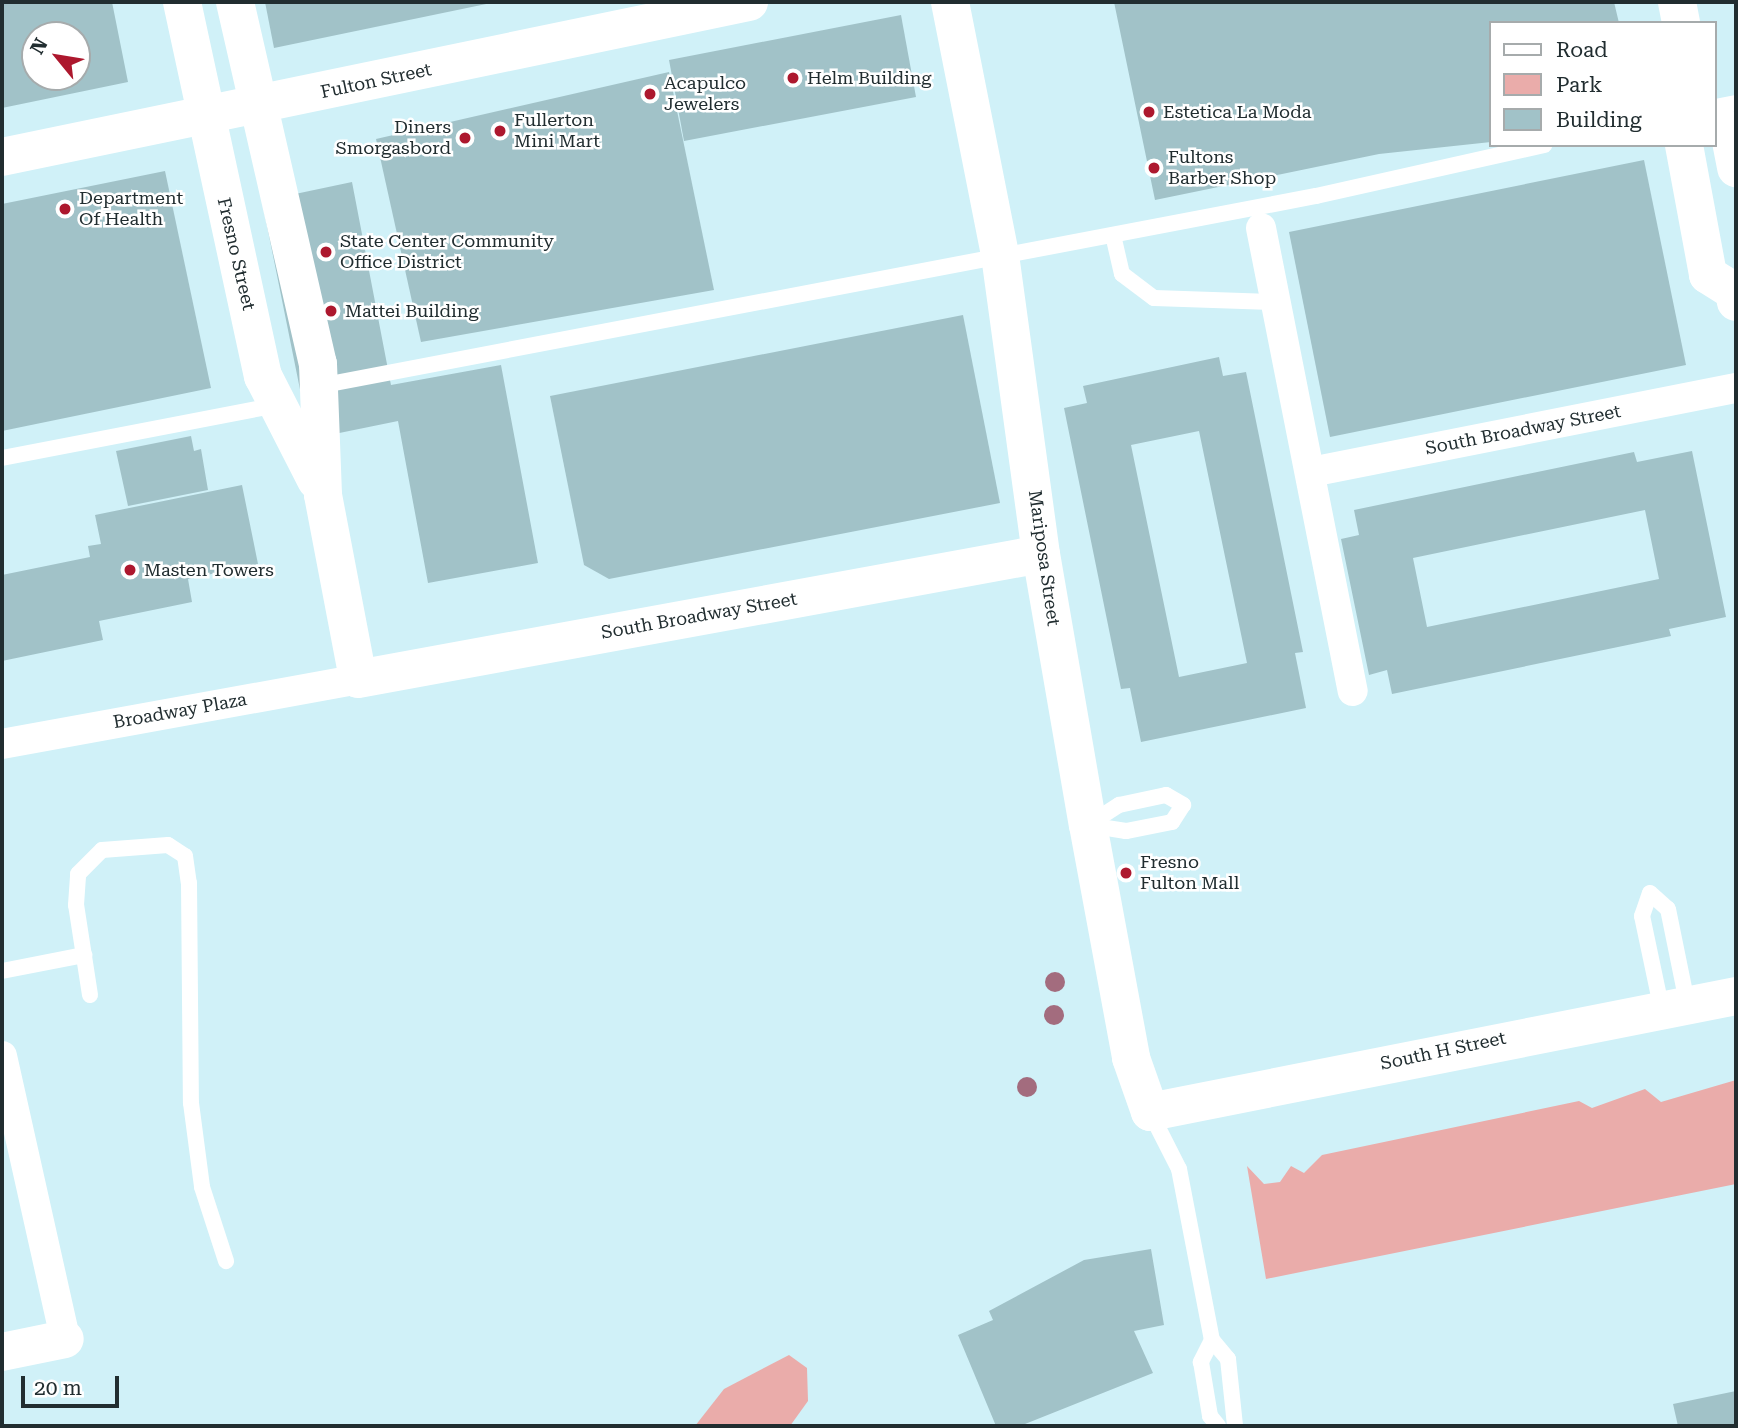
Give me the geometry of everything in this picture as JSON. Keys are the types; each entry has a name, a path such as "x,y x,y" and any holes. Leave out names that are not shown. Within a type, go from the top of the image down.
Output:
{"street":[{"name":"Fresno Street","path":"182,2 263,376 323,495"},
{"name":"Fresno Street","path":"235,2 319,386 323,495 358,678"},
{"name":"Fulton Street","path":"2,157 749,2"},
{"name":"Mariposa Street","path":"950,2 1000,255 1041,554 1088,825 1131,1058 1150,1112"},
{"path":"1677,2 1681,21"},
{"path":"1717,123 1729,131 1736,169"},
{"path":"1684,147 1708,275 1736,294"},
{"path":"1261,228 1353,691"},
{"name":"South Broadway Street","path":"1311,472 1736,388"},
{"name":"South Broadway Street","path":"358,678 1041,554"},
{"name":"Broadway Plaza","path":"2,744 358,678"},
{"name":"South H Street","path":"1150,1112 1674,1004 1736,996"},
{"path":"2,1056 65,1339 2,1352"}],"lane":[{"path":"1717,107 1736,103"},
{"path":"319,386 1112,235 1534,147"},
{"path":"1112,235 1122,274 1154,298 1275,302"},
{"path":"2,458 279,405"},
{"path":"1166,795 1183,805 1172,822 1126,831 1088,825 1119,804 1166,795"},
{"path":"90,995 76,895 78,874 90,858 102,850 168,845 185,856 191,1103 202,1187 226,1261"},
{"path":"1650,893 1668,909 1674,1004 1642,916 1650,893"},
{"path":"2,971 84,955"},
{"path":"1150,1112 1179,1169 1212,1340 1228,1359 1235,1426"},
{"path":"1212,1340 1201,1362 1210,1416 1218,1426"}],"green space":[{"path":"1736,1080 1736,1184 1266,1279 1247,1166 1264,1184 1280,1182 1291,1166 1304,1173 1322,1155 1579,1101 1592,1108 1645,1089 1661,1102"},
{"path":"789,1355 807,1368 808,1401 790,1426 695,1426 724,1389"}],"building":[{"path":"2,2 112,2 128,82 91,90 91,21 21,21 21,91 84,91 2,108"},
{"path":"265,2 491,2 491,3 274,48"},
{"path":"1114,2 1614,2 1619,21 1490,21 1490,142 1379,154 1155,200"},
{"name":"Helm Building","path":"901,15 916,97 684,141 669,60"},
{"path":"669,72 714,290 421,342 376,139"},
{"path":"1644,160 1686,365 1330,437 1289,232"},
{"path":"165,171 211,388 2,431 2,204"},
{"path":"352,182 391,385 501,365 538,563 428,583 398,421 310,439 262,201"},
{"path":"963,315 1000,503 609,579 584,565 550,396"},
{"path":"1219,357 1223,376 1246,372 1303,652 1295,653 1306,708 1141,742 1130,688 1121,689 1064,408 1087,403 1083,386","holes":["1199,431 1247,663 1179,677 1131,445"]},
{"path":"191,436 194,451 201,449 208,490 128,506 116,451"},
{"path":"1692,451 1726,617 1669,629 1671,636 1392,694 1387,670 1369,675 1341,539 1359,535 1354,510 1634,452 1637,462","holes":["1645,510 1659,579 1427,627 1413,558"]},
{"name":"Masten Towers","path":"242,485 258,564 188,579 192,602 99,621 103,640 2,661 2,575 90,557 88,546 101,544 95,515"},
{"path":"1151,1249 1164,1325 1134,1331 1153,1373 1020,1426 996,1426 958,1335 993,1320 989,1311 1084,1260"},
{"path":"1736,1391 1736,1426 1678,1426 1673,1404"}],"place":[{"name":"Helm Building","path":"793,78"},
{"name":"Acapulco Jewelers","path":"650,94"},
{"name":"Estetica La Moda","path":"1149,112"},
{"name":"Fullerton Mini Mart","path":"500,131"},
{"name":"Diners Smorgasbord","path":"465,138"},
{"name":"Fultons Barber Shop","path":"1154,168"},
{"name":"Department Of Health","path":"65,209"},
{"name":"State Center Community Office District","path":"326,252"},
{"name":"Mattei Building","path":"331,311"},
{"name":"Masten Towers","path":"130,570"},
{"name":"Fresno Fulton Mall","path":"1126,873"}]}
